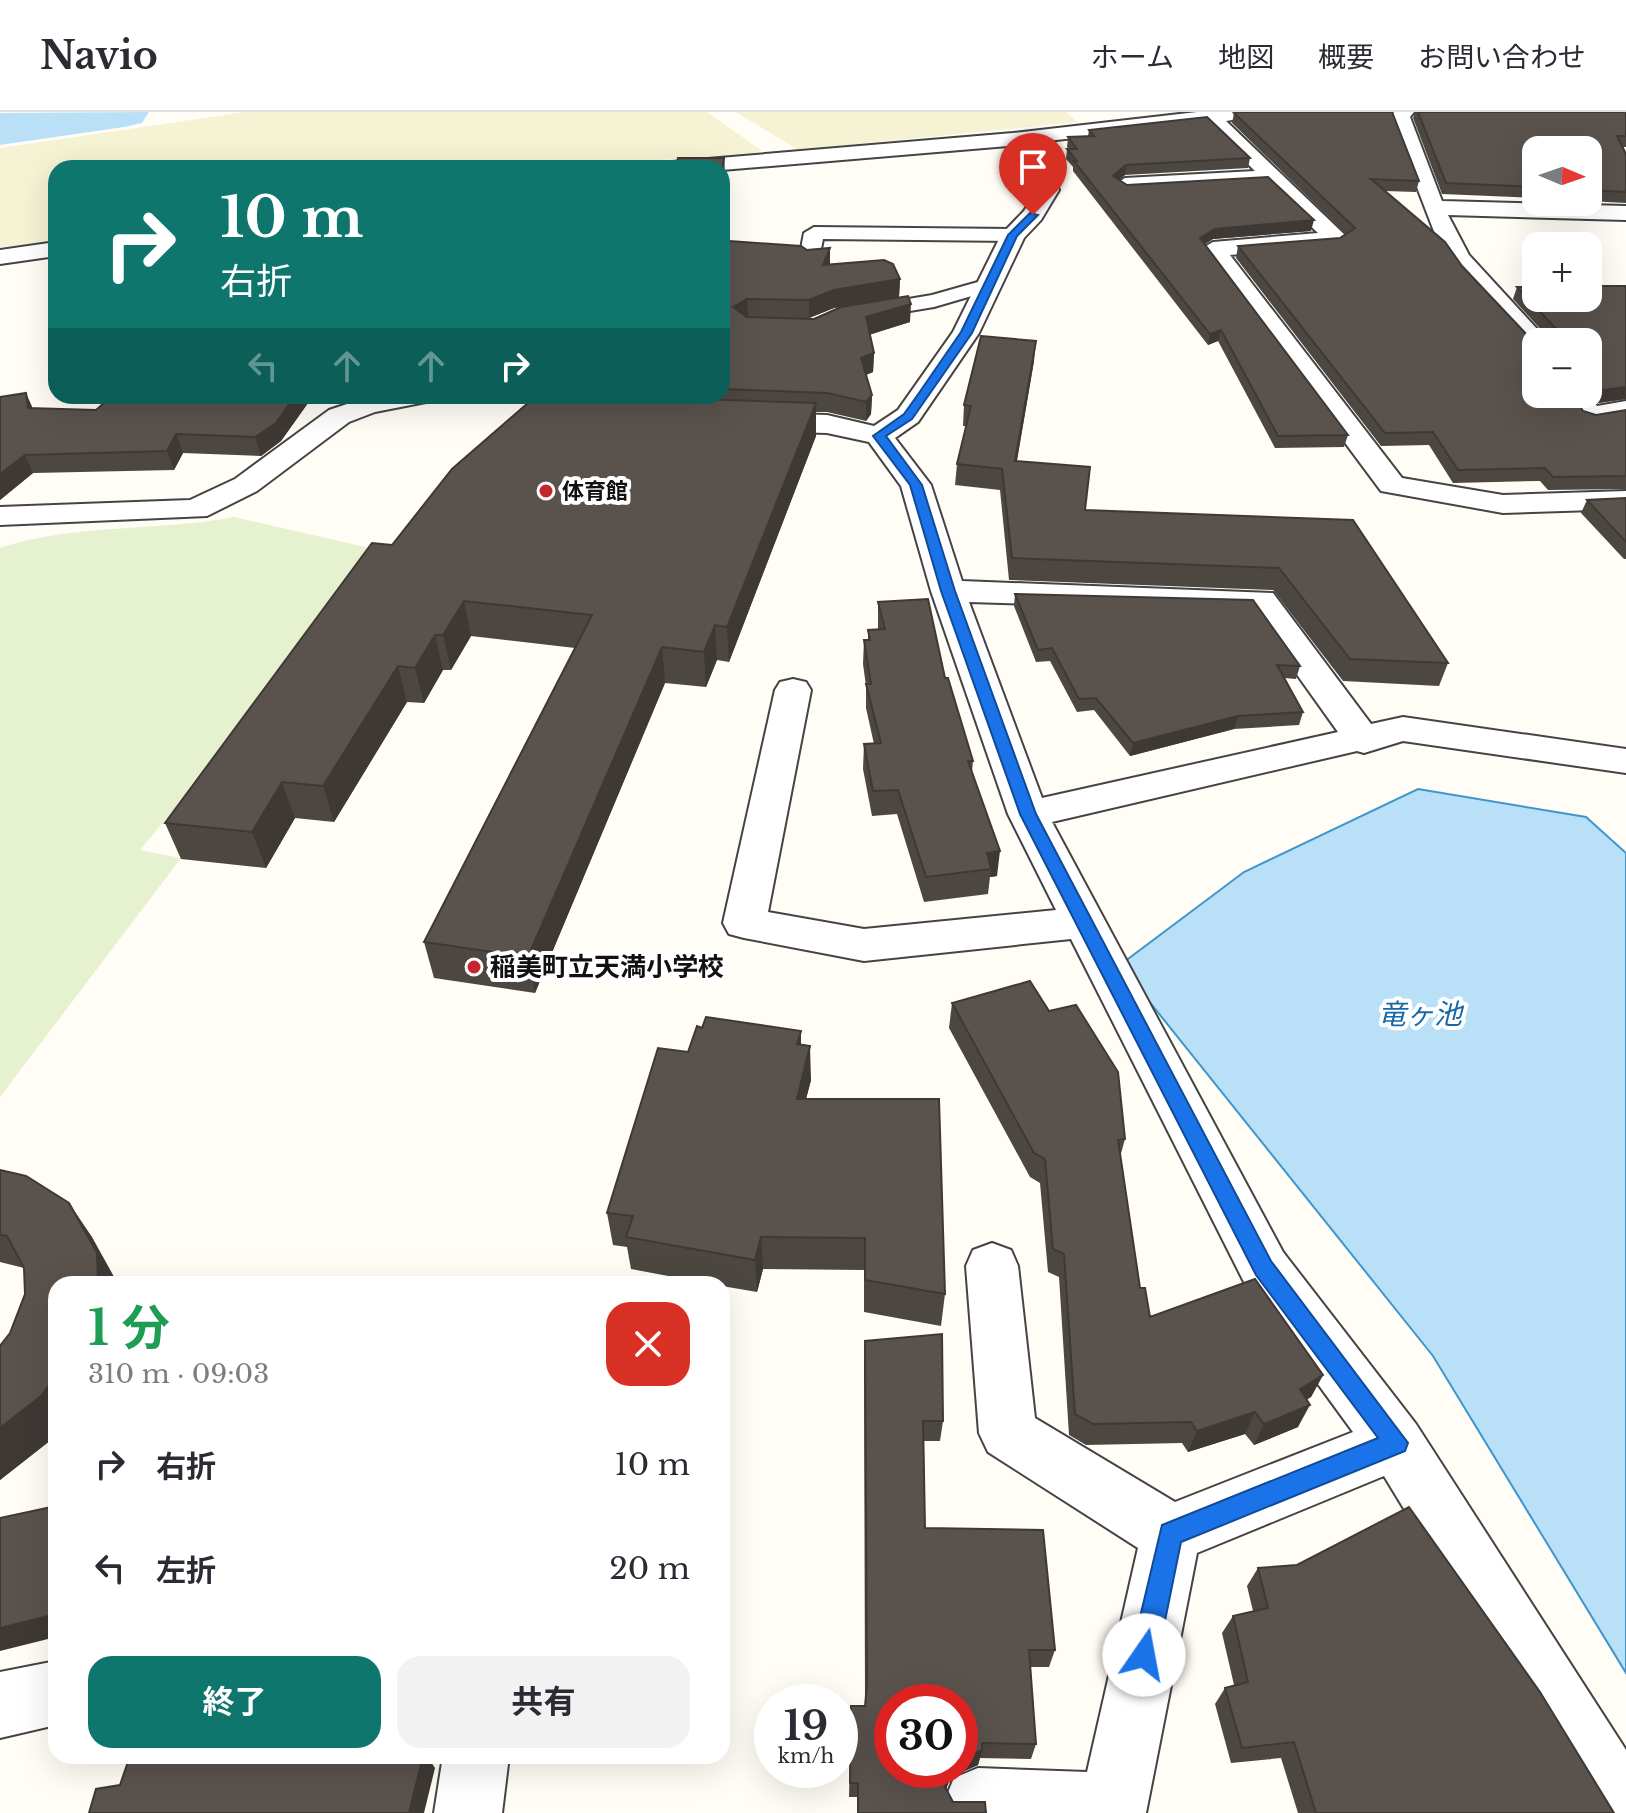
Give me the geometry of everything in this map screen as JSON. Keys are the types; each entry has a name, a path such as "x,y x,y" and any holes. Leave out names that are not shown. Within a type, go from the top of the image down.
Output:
{"street":[{"path":"730,163 1013,139 1250,112"},
{"path":"1404,112 1400,117 1435,208 1459,259 1518,316 1526,328"},
{"path":"1211,117 1337,239 1213,249 1392,485 1503,504 1626,500"},
{"path":"879,436 908,416 966,333 1013,235 1033,215 1048,190 1038,163 1013,139"},
{"path":"1125,185 1156,176 1271,177"},
{"path":"1516,187 1522,198"},
{"path":"1435,208 1522,209"},
{"path":"1602,212 1626,213"},
{"path":"0,257 48,250"},
{"path":"0,516 196,509 246,485 339,416 373,404"},
{"path":"1584,408 1590,416 1626,410"},
{"path":"734,421 827,424 879,436 916,485 948,591 1028,814 1264,1268 1396,1443 1626,1811"},
{"path":"948,591 1261,600 1364,741"},
{"path":"793,690 744,923 864,945 1084,922"},
{"path":"1028,814 1364,741 1403,729 1626,761"},
{"path":"992,1266 1008,1433 1171,1534"},
{"path":"1171,1534 1396,1443"},
{"path":"978,1802 1112,1810 1171,1534"},
{"path":"0,1705 48,1695"},
{"path":"468,1813 475,1764"}],"lane":[{"path":"809,259 809,245 814,233 1013,235"},
{"path":"834,317 934,301 992,284"}],"shaded area":[{"path":"245,112 707,112 761,150 756,154 727,157 656,160 48,160 48,243 0,247 0,148"},
{"path":"736,112 1066,112 1077,122 798,150"}],"green space":[{"path":"234,517 400,555 337,613 140,850 181,858 0,1097 0,548 28,540 87,531 176,525"}],"water":[{"name":"竜ヶ池","path":"1418,789 1586,817 1626,853 1626,1673 1433,1356 1120,965 1244,872"}],"building":[{"path":"1392,112 1419,181 1371,179 1445,242 1462,266 1522,329 1522,408 1581,408 1596,415 1626,410 1626,476 1553,477 1545,468 1458,470 1433,432 1385,433 1238,246 1340,238 1355,228 1234,113"},
{"path":"1418,112 1626,112 1626,136 1617,136 1626,154 1626,192 1602,191 1602,136 1522,136 1522,186 1446,183"},
{"path":"1207,117 1250,158 1126,165 1113,176 1127,185 1268,177 1314,220 1215,229 1200,238 1348,435 1278,436 1221,330 1210,334 1067,149 1077,149 1068,137 1094,136 1089,130"},
{"path":"678,158 724,158 724,160"},
{"path":"730,241 801,246 807,250 830,248 823,265 884,260 893,264 900,279 834,290 809,300 747,299 733,307 747,317 814,319 841,307 908,296 911,304 866,317 874,353 861,358 872,395 866,402 827,393 730,389"},
{"path":"1602,286 1626,286 1626,387 1603,390 1602,328 1555,328 1540,312 1602,312"},
{"path":"981,336 1036,341 1015,461 1090,467 1085,510 1353,520 1448,663 1350,659 1279,568 1012,558 1002,469 957,464 971,406 964,405"},
{"path":"26,393 28,408 96,410 103,404 289,404 276,423 255,437 176,434 167,451 25,455 0,474 0,397"},
{"path":"730,400 816,403 727,627 715,625 704,652 662,647 528,957 424,942 592,615 464,601 443,635 435,635 415,668 398,666 323,786 282,782 252,832 165,823 372,543 392,545 452,469 527,404 730,404"},
{"path":"1626,498 1626,542 1587,500"},
{"path":"1015,594 1253,600 1300,666 1277,665 1303,712 1238,716 1133,743 1096,698 1079,699 1052,648 1038,650"},
{"path":"928,599 945,678 948,678 973,761 968,761 1000,851 987,853 991,869 926,877 898,790 873,791 864,744 881,743 866,684 871,684 864,640 870,640 868,630 885,629 878,602"},
{"path":"1030,981 1049,1011 1076,1005 1118,1072 1125,1139 1118,1140 1140,1288 1145,1288 1150,1317 1255,1279 1323,1375 1300,1389 1310,1405 1264,1424 1255,1412 1197,1431 1191,1422 1093,1424 1075,1414 1064,1254 1053,1249 1045,1159 1034,1153 952,1003"},
{"path":"706,1017 801,1031 797,1044 810,1046 797,1099 939,1099 945,1294 865,1280 865,1238 761,1237 755,1260 626,1237 633,1216 607,1213 658,1048 688,1052 697,1026 702,1028"},
{"path":"0,1170 26,1176 69,1203 97,1253 98,1276 48,1276 48,1386 41,1396 0,1428 0,1346 10,1333 25,1294 24,1268 7,1236 0,1235"},
{"path":"942,1334 943,1421 923,1421 925,1528 1043,1530 1055,1650 1029,1650 1036,1744 982,1743 982,1750 978,1752 978,1684 874,1684 874,1788 946,1788 953,1802 985,1802 986,1813 858,1813 858,1706 865,1706 867,1685 865,1341"},
{"path":"1409,1507 1540,1692 1614,1813 1316,1813 1294,1742 1242,1748 1225,1688 1248,1682 1233,1616 1268,1608 1258,1568 1297,1565"},
{"path":"48,1508 48,1616 0,1628 0,1518"},
{"path":"127,1764 421,1764 409,1813 89,1813 96,1789 120,1785"}],"waterway":[{"path":"0,129 124,112"}],"place":[{"name":"体育館","path":"546,491"},
{"name":"稲美町立天満小学校","path":"474,967"}],"route":[{"path":"1033,215 1013,235 966,333 923,395 908,416 879,436 916,485 948,591 1028,814 1264,1268 1396,1443 1171,1534 1144,1655"}]}
